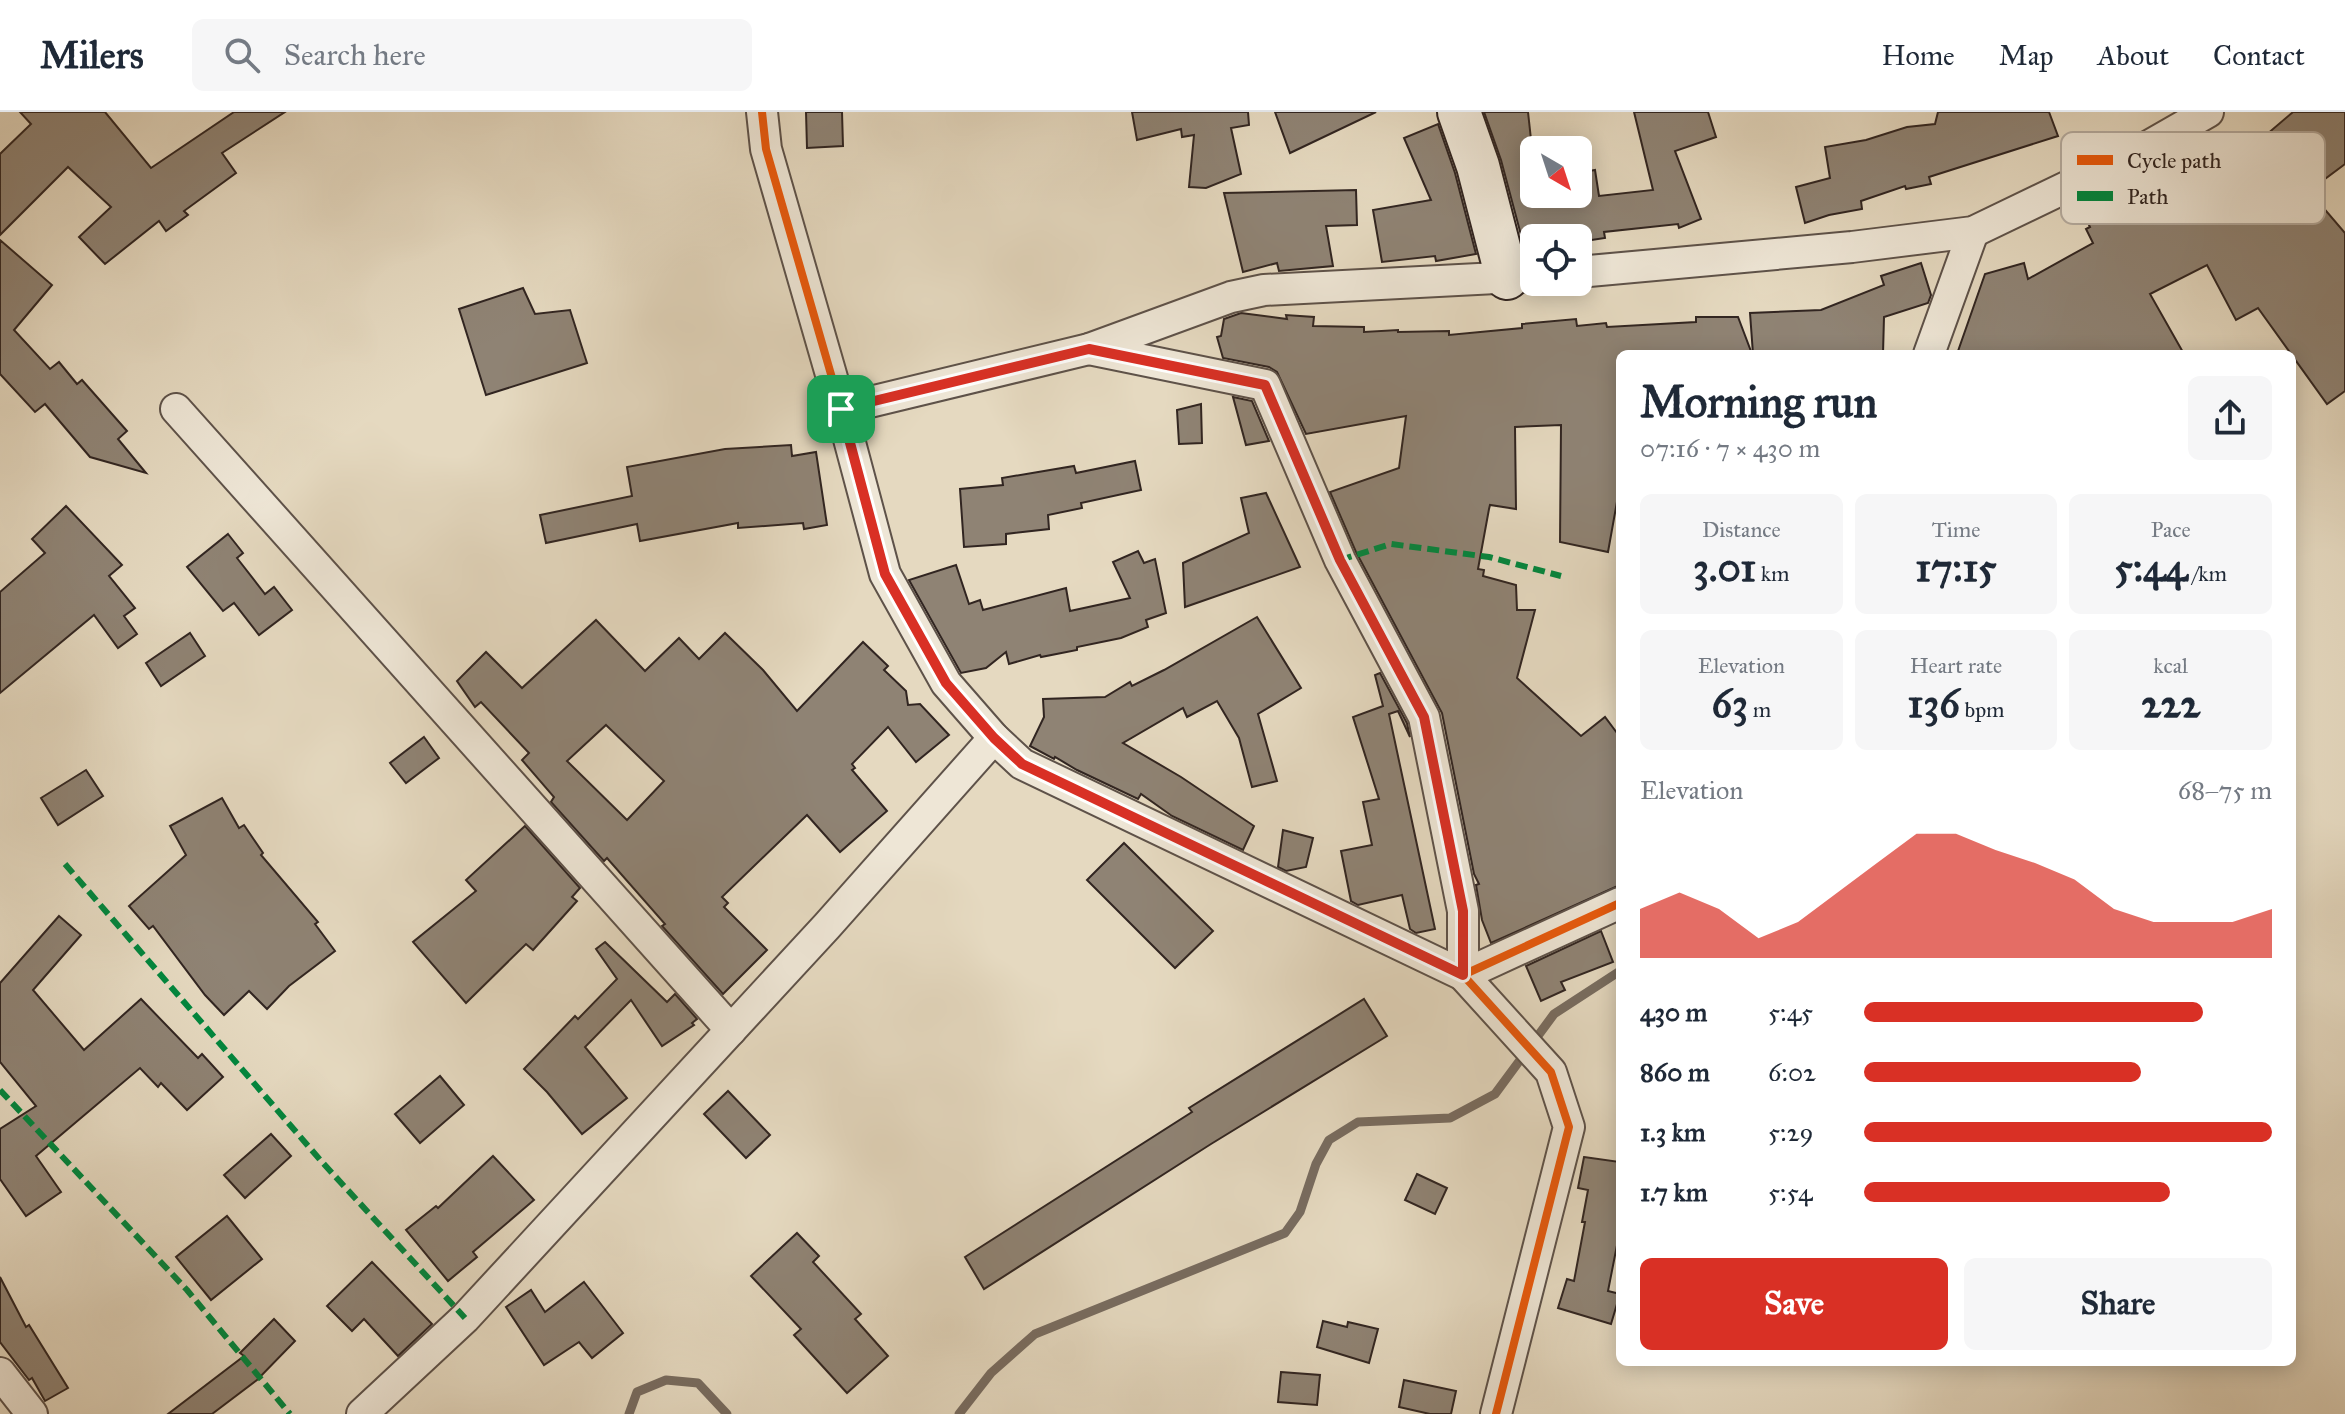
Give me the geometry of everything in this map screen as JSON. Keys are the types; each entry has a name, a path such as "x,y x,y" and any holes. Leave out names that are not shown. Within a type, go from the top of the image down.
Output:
{"street":[{"path":"762,112 766,149 885,574 946,683 994,738 1022,764 1463,975 1551,1072 1569,1127 1496,1414"},
{"path":"841,409 1089,349 1231,297 1264,290 1520,277 1459,112"},
{"path":"2173,132 2208,112"},
{"path":"1592,271 1852,247 1973,232 2061,190"},
{"path":"1930,350 1973,232"},
{"path":"1089,349 1265,385 1340,560 1424,717 1463,911 1463,975"},
{"path":"176,409 731,1030"},
{"path":"362,1414 465,1318 731,1030 994,738"},
{"path":"1463,975 1616,905"},
{"path":"0,1373 32,1414"}],"building":[{"path":"20,112 105,112 151,168 234,112 285,112 222,153 236,173 184,211 188,215 166,231 159,221 105,264 79,237 111,207 68,167 0,235 0,154 31,124"},
{"path":"806,112 842,112 843,146 807,148"},
{"path":"1132,112 1248,112 1249,125 1231,128 1241,174 1206,188 1189,187 1194,135 1182,137 1181,129 1137,140"},
{"path":"1275,112 1376,112 1290,153"},
{"path":"1484,112 1528,112 1531,136 1520,136 1520,208 1592,208 1592,171 1595,170 1599,196 1653,190 1634,112 1708,112 1716,137 1675,151 1701,219 1679,228 1678,224 1604,232 1605,238 1592,240 1592,224 1520,224 1520,231 1501,160"},
{"path":"1938,112 2049,112 2058,136 1929,177 1931,184 1906,189 1905,186 1861,201 1862,209 1805,223 1796,187 1830,178 1825,147 1866,140 1907,127 1935,124"},
{"path":"2293,112 2345,112 2345,164 2325,179 2325,132 2270,132"},
{"path":"1438,124 1455,173 1476,254 1436,261 1435,256 1382,262 1373,210 1431,200 1404,138"},
{"path":"1356,190 1357,225 1326,226 1333,266 1279,271 1277,263 1243,272 1224,193"},
{"path":"2325,210 2345,233 2345,391 2327,404 2296,361 2296,350 2288,350 2258,308 2236,320 2207,265 2150,294 2182,350 1958,350 1985,274 2024,263 2028,279 2093,243 2086,229 2090,227 2088,224 2325,224"},
{"path":"0,240 52,285 14,330 50,369 59,362 77,384 82,380 127,431 118,439 146,473 90,457 45,404 35,412 0,374"},
{"path":"1921,263 1931,295 1928,303 1884,317 1883,350 1753,350 1750,313 1821,310 1884,285 1881,276"},
{"path":"523,288 535,314 570,310 587,363 486,395 459,309"},
{"path":"1241,313 1287,319 1286,315 1314,317 1313,326 1364,327 1364,332 1449,331 1449,335 1576,319 1577,326 1606,323 1607,327 1696,322 1696,317 1738,317 1750,350 1616,350 1616,507 1608,552 1560,542 1561,425 1515,427 1516,509 1490,505 1489,509 1478,569 1484,570 1483,576 1516,585 1517,610 1535,610 1517,678 1581,736 1605,717 1616,732 1616,887 1491,943 1482,920 1476,885 1479,884 1474,874 1442,713 1356,552 1330,492 1399,468 1406,416 1306,434 1277,372 1269,367 1223,358 1217,337 1221,336 1224,319"},
{"path":"1233,397 1252,401 1269,441 1246,445"},
{"path":"1201,404 1202,443 1179,444 1177,410"},
{"path":"791,445 792,456 816,452 827,525 804,529 803,523 738,528 738,523 640,541 637,524 546,543 540,515 632,496 627,467 725,449"},
{"path":"1135,461 1141,490 1081,503 1082,508 1048,515 1049,529 1006,534 1006,544 964,547 960,489 1003,485 1002,478 1074,466 1076,473"},
{"path":"1266,493 1300,567 1185,607 1183,563 1249,533 1241,498"},
{"path":"66,506 122,565 109,576 135,608 124,616 137,634 118,648 94,615 0,693 0,592 45,553 32,539"},
{"path":"228,534 243,553 237,558 265,594 274,587 292,610 259,635 234,603 223,611 187,567"},
{"path":"1138,551 1144,563 1155,559 1166,613 1146,620 1148,627 1121,638 1077,647 1077,650 1040,655 1009,664 1006,652 986,668 961,673 909,580 956,565 969,604 980,600 983,610 1066,588 1070,611 1130,598 1113,562"},
{"path":"1257,617 1301,688 1258,714 1277,781 1252,787 1239,738 1217,701 1187,717 1183,708 1123,743 1254,826 1243,850 1172,816 1141,794 1138,799 1030,746 1044,717 1043,699 1105,697 1130,682 1132,686 1164,670"},
{"path":"596,620 645,671 679,638 699,659 725,633 763,670 797,711 863,642 888,666 884,670 906,691 908,705 920,704 949,735 916,762 888,727 852,764 855,768 852,770 887,811 840,852 807,815 722,897 728,903 724,907 767,950 723,994 607,858 604,861 551,802 554,797 522,760 529,753 481,702 475,707 457,681 486,652 522,688","holes":["606,725 664,781 627,820 567,761"]},
{"path":"190,633 205,656 161,686 146,663"},
{"path":"1380,673 1407,723 1410,737 1398,711 1389,714 1435,929 1416,933 1410,929 1402,895 1358,905 1351,901 1341,851 1372,845 1363,802 1379,799 1353,717 1383,706 1375,675"},
{"path":"424,737 439,758 406,783 390,763"},
{"path":"86,770 103,796 58,825 41,798"},
{"path":"222,798 239,828 244,825 263,853 261,855 318,922 315,924 335,951 289,986 267,1009 249,991 224,1015 153,926 149,929 129,906 186,855 170,826"},
{"path":"525,826 580,888 572,897 577,901 533,950 526,944 466,1003 413,942 476,891 466,880"},
{"path":"1283,830 1313,838 1306,867 1286,871 1278,867"},
{"path":"1124,843 1213,931 1175,968 1087,880"},
{"path":"59,916 81,935 33,990 84,1050 141,999 198,1058 202,1054 223,1077 187,1110 161,1083 158,1087 140,1068 36,1156 61,1192 26,1216 0,1179 0,1129 36,1106 0,1062 0,983"},
{"path":"1601,931 1613,962 1561,982 1565,990 1541,1001 1526,966"},
{"path":"605,942 667,1002 675,994 697,1019 692,1023 694,1025 662,1046 631,1000 585,1047 627,1098 582,1134 524,1069 575,1016 578,1019 617,979 596,949"},
{"path":"1364,999 1387,1036 984,1289 965,1257 1192,1112 1189,1108"},
{"path":"440,1076 464,1105 420,1143 395,1114"},
{"path":"728,1091 770,1135 746,1158 704,1114"},
{"path":"271,1134 291,1156 245,1198 224,1175"},
{"path":"493,1156 534,1200 473,1252 477,1257 448,1281 406,1230 436,1206 438,1208"},
{"path":"1584,1157 1616,1161 1616,1250 1608,1291 1616,1293 1616,1307 1611,1324 1558,1308 1567,1279 1574,1281 1585,1222 1582,1222 1588,1190 1578,1188"},
{"path":"1417,1174 1447,1188 1435,1214 1405,1200"},
{"path":"227,1216 262,1259 211,1300 176,1257"},
{"path":"797,1233 819,1256 813,1262 861,1314 855,1319 888,1356 847,1393 794,1335 801,1329 751,1276"},
{"path":"372,1262 432,1324 398,1356 364,1319 352,1331 327,1306"},
{"path":"0,1277 26,1327 29,1325 68,1388 45,1401 32,1378 29,1380 0,1342"},
{"path":"584,1282 623,1333 592,1358 579,1342 544,1365 506,1307 531,1290 545,1312"},
{"path":"274,1319 295,1341 257,1380 212,1414 168,1414 244,1356 240,1353"},
{"path":"1323,1321 1347,1327 1348,1322 1378,1329 1369,1363 1317,1347"},
{"path":"1281,1372 1320,1375 1317,1405 1278,1402"},
{"path":"1404,1380 1456,1391 1451,1414 1430,1414 1399,1407"}],"waterway":[{"path":"959,1414 991,1373 1035,1334 1285,1233 1300,1212 1316,1164 1329,1140 1358,1122 1450,1118 1495,1094 1554,1014 1616,974"},
{"path":"629,1414 637,1392 666,1380 698,1383 727,1414"}],"marked path":[{"path":"1340,560 1391,544 1489,557 1561,576"},
{"path":"65,864 322,1162 465,1318"},
{"path":"0,1090 187,1290 290,1414"}],"cycle path":[{"path":"762,112 766,149 885,574 946,683 994,738 1022,764 1463,975 1616,905"},
{"path":"1089,349 1265,385 1340,560 1424,717 1463,911 1463,975 1551,1072 1569,1127 1496,1414"}],"route":[{"path":"1089,349 1265,385 1340,560 1424,717 1463,911 1463,975 1022,764 994,738 946,683 885,574 841,409 1089,349"}]}
